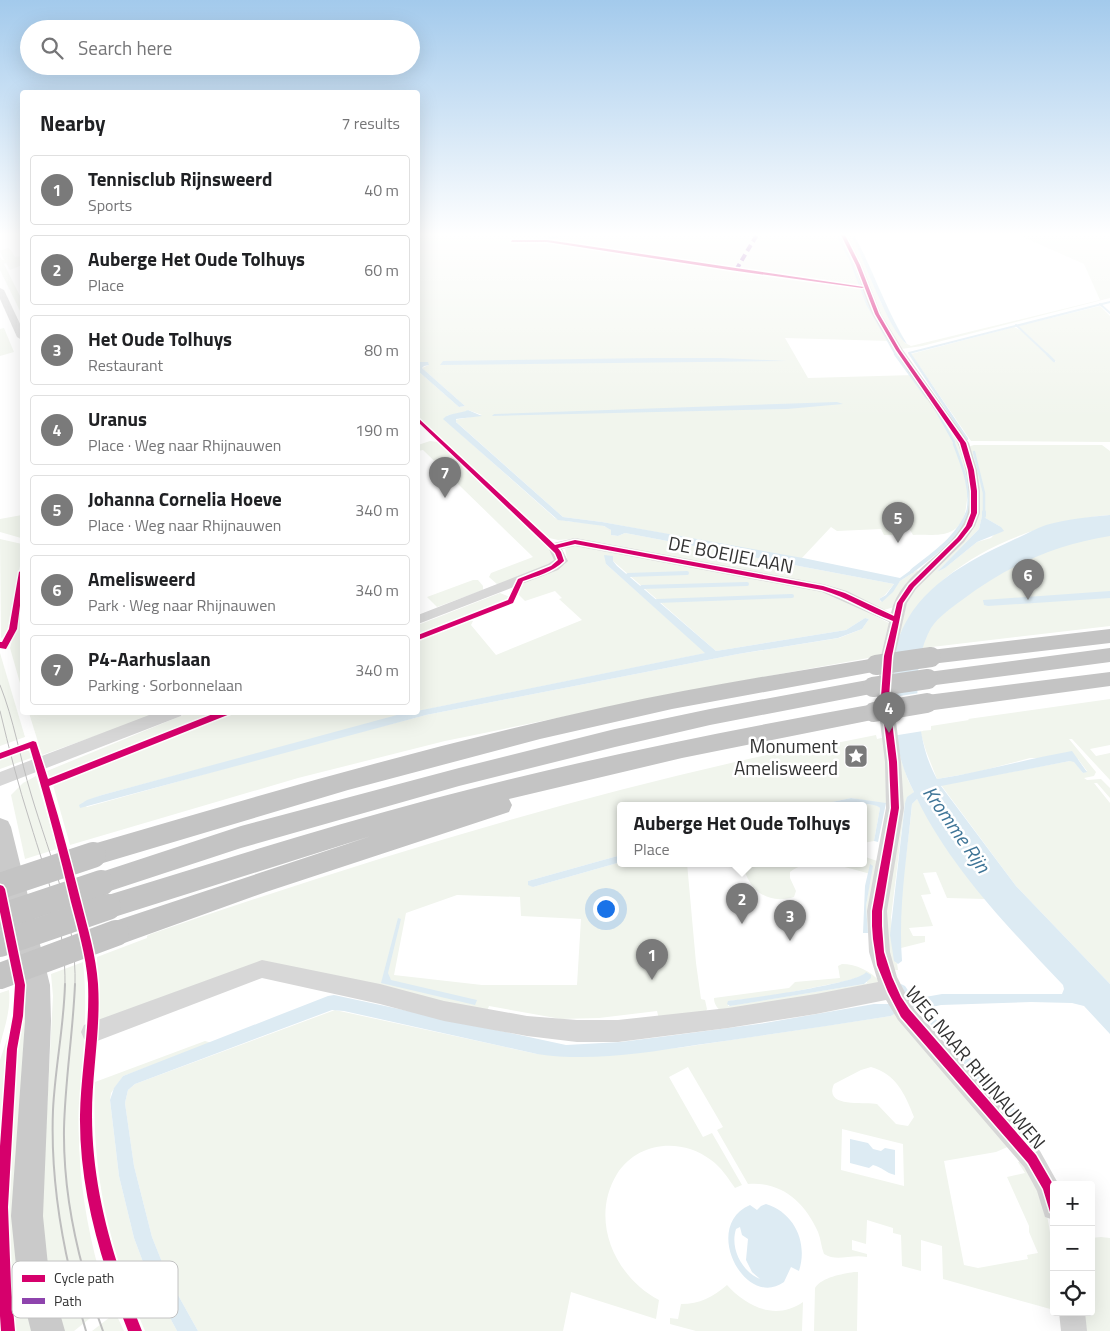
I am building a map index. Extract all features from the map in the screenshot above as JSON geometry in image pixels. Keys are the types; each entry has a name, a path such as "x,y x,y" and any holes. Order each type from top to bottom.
{"highway":[{"path":"0,976 108,908 241,837 458,777 875,676 931,657 1110,636"},
{"path":"0,886 298,794 457,750 650,706 875,676 928,679 1110,655"},
{"path":"0,917 108,908 257,884 660,754 745,736 927,703 1110,679"},
{"path":"0,944 108,908"}],"main road":[{"path":"0,827 37,985 38,1021 27,1216 32,1261"},
{"path":"45,1318 48,1331"}],"street":[{"path":"2,295 20,334"},
{"name":"WEG NAAR RHIJNAUWEN","path":"869,295 877,314 898,350 963,443 971,470 974,491 974,513 969,526 959,539 916,580 900,603 888,656 885,697 893,762 895,808 877,911 882,965 897,1000 1032,1159 1050,1194"},
{"name":"DE BOEIJELAAN","path":"420,618 552,567 560,561 558,552 554,547 575,542 834,590 874,612 897,620"},
{"path":"0,779 167,715"},
{"path":"92,1032 262,970 380,994 444,1011 527,1026 583,1032 618,1031 728,1018 816,1004 897,1000"},
{"path":"1072,1316 1074,1331"}],"shaded area":[{"path":"12,295 20,296 20,311"},
{"path":"420,295 870,295 890,341 785,338 808,378 914,375 963,449 971,490 961,522 951,532 937,535 913,535 910,530 892,531 893,535 884,535 881,529 837,531 831,527 801,559 602,522 563,517 454,420 482,415 468,410 462,414 448,415 445,420 555,518 600,525 611,530 611,535 618,536 625,533 894,584 879,599 881,602 900,581 917,570 919,572 894,607 884,610 846,593 572,539 558,540 549,538 420,419 420,373 459,407 465,406 422,368 429,365 425,362 420,362"},
{"path":"873,295 878,295 905,343 911,346 1100,300 1098,295 1110,295 1110,298 922,346 901,349 886,327"},
{"path":"1100,306 1110,316 1110,442 971,441 911,354 1014,327 1022,331 1056,362 1018,326"},
{"path":"4,328 14,352 0,356 0,329"},
{"path":"430,441 438,442 544,541 557,555 555,562 498,585 489,577 491,573 533,557 423,450 420,451 420,444"},
{"path":"974,445 1102,445 1110,451 1110,515 1048,526 987,550 959,568 934,588 914,612 898,639 909,594 971,530 967,447","holes":["982,516 1001,527 991,538 977,542 945,568 937,572 979,529"]},
{"path":"20,515 20,538 0,532 0,519"},
{"path":"1110,530 1110,626 915,649 933,612 998,563"},
{"path":"0,539 20,544 20,566 8,631 6,636 1,638"},
{"path":"574,545 823,590 889,623 885,655 708,687 445,741 298,778 70,845 53,785 228,715 402,715 102,795 82,803 87,807 291,750 426,715 738,654 839,638 862,629 869,619 865,618 846,630 716,651 613,561 606,564 706,653 420,711 420,639 468,620 473,621 471,625 496,655 582,620 559,599 562,598 555,591 525,601 517,593 523,583 565,564 567,558 565,549"},
{"path":"473,580 478,580 483,586 483,590 437,607 427,597"},
{"path":"500,593 510,597 505,602 420,635 420,624"},
{"path":"20,607 20,683 10,648"},
{"path":"0,653 25,737 0,746"},
{"path":"1110,699 1110,745 1090,749 1096,756 1110,753 1110,780 1072,739 1069,739 1096,772 1094,776 1084,778 1087,780 1101,779 1110,788 1110,798 1097,783 1094,783 1110,803 1110,984 1016,886 941,785 1070,761 1074,761 1083,773 1087,771 1078,759 1030,758 977,772 937,779 920,731 931,730 931,726 968,719"},
{"path":"30,715 154,715 42,755"},
{"path":"183,715 216,715 55,777 49,777 47,771"},
{"path":"892,733 914,792 905,803 891,917 895,962 897,963 898,970 894,970 885,944"},
{"path":"876,735 877,739 886,737 891,805 851,798 832,802 617,802 617,856 528,881 533,887 617,863 617,867 687,867 696,963 701,999 705,1000 707,1009 704,1016 660,1023 657,1011 599,1018 561,1019 489,1006 486,1014 262,963 99,1021 97,957 147,938 151,934 319,878 489,826 660,780 834,741 836,743","holes":["457,895 520,897 521,916 581,919 577,985 482,985 394,975 406,913"]},
{"path":"29,750 31,758 0,769 0,759"},
{"path":"36,776 57,849 25,859 11,795 23,783"},
{"path":"917,799 939,837 985,899 947,898 936,872 923,873 931,894 921,895 933,926 909,928 913,936 925,936 925,942 901,948 900,912 912,804"},
{"path":"867,804 876,805 880,808 874,841 867,842"},
{"path":"867,857 877,861 871,931 868,933 866,906 871,874 845,867 867,867"},
{"path":"744,867 799,867 790,872 790,878 796,891 794,897 775,899 767,897 754,888"},
{"path":"83,962 85,1003 79,1147 86,1215 96,1261 44,1261 40,1242 53,996 51,974"},
{"path":"847,964 858,967 868,971 880,982 724,1014 715,1003 714,998 789,988 795,982 840,978 838,966","holes":["865,975 867,983 864,984 728,1006 728,1001 767,997 846,981"]},
{"path":"9,990 6,1024 0,1045 0,993"},
{"path":"25,1003 31,1261 12,1261 12,1278 9,1260 7,1211 14,1078 18,1039"},
{"path":"335,1010 537,1054 678,1048 891,1016 897,1012 1012,1145 996,1152 944,1161 964,1265 978,1268 1028,1259 1027,1255 1038,1253 1029,1232 1029,1226 1007,1177 1025,1173 1018,1162 1021,1161 1045,1203 1050,1232 1050,1309 943,1279 942,1246 921,1240 921,1271 902,1266 901,1235 893,1233 893,1228 867,1220 866,1244 852,1240 852,1250 867,1254 867,1257 839,1258 824,1254 813,1221 799,1203 781,1190 771,1186 748,1184 717,1130 723,1127 688,1067 669,1077 703,1137 712,1133 742,1185 735,1188 718,1166 699,1153 673,1146 660,1146 636,1155 617,1174 609,1192 606,1228 611,1246 619,1262 630,1277 643,1290 659,1300 656,1319 571,1292 563,1331 198,1331 178,1295 178,1261 162,1261 152,1237 134,1166 125,1103 128,1090 135,1084","holes":["871,1067 887,1075 898,1086 907,1100 914,1117 908,1126 896,1124 877,1104 840,1101 832,1092 834,1084 861,1070","842,1129 903,1144 904,1186 841,1170"]},
{"path":"12,1024 5,1061 0,1135 0,1060"},
{"path":"205,1041 212,1043 123,1076 111,1093 110,1100 119,1176 134,1238 143,1261 118,1261 112,1240 105,1210 96,1148 95,1082"},
{"path":"1095,1238 1110,1238 1110,1331 1082,1331 1080,1316 1095,1316"},
{"path":"858,1272 857,1331 814,1331 815,1288 822,1281"},
{"path":"727,1285 744,1300 762,1309 772,1311 783,1310 793,1308 803,1302 802,1331 696,1331 670,1324 670,1318 678,1319 681,1304 694,1303 706,1299"},
{"path":"12,1318 32,1318 32,1331 14,1331"},
{"path":"58,1318 90,1318 74,1331 61,1331"},
{"path":"109,1318 118,1318 124,1331 92,1331"},
{"path":"140,1318 170,1318 177,1331 145,1331"}],"water":[{"path":"878,295 882,295 907,344 892,325"},
{"path":"721,358 787,361 440,365 443,361"},
{"path":"420,362 428,362 429,365 422,368 465,406 459,407 420,373"},
{"path":"837,402 843,404 787,409 492,416 494,414"},
{"path":"468,410 482,416 456,419 456,422 563,517 602,522 803,558 900,578 911,570 914,572 900,581 893,592 882,602 879,599 886,595 894,584 625,533 618,536 611,535 611,530 604,526 558,520 443,419 448,415"},
{"name":"Kromme Rijn","path":"1110,515 1110,536 1050,551 1014,567 979,588 941,616 931,628 923,646 919,666 917,696 923,743 937,779 1072,751 1087,772 1083,773 1074,762 1070,761 941,786 1016,886 1110,984 1110,1034 1084,1006 1072,1003 1031,1002 941,1005 927,1008 951,1038 985,1073 988,1078 987,1086 980,1082 920,1012 913,1010 901,1011 891,1016 656,1051 616,1056 577,1057 537,1054 344,1011 332,1010 135,1084 128,1090 125,1103 134,1166 152,1237 162,1261 143,1261 134,1238 119,1176 110,1100 114,1088 123,1076 328,996 334,995 566,1045 621,1042 765,1023 874,1004 893,1004 901,984 905,986 914,999 942,994 1062,994 1063,985 1002,920 964,874 931,825 917,799 912,804 904,882 901,922 902,961 898,964 894,961 890,935 905,803 907,797 914,792 905,773 898,746 892,696 892,666 899,637 907,619 918,604 945,578 994,549 1042,527 1070,520"},
{"path":"982,516 1001,527 1004,531 977,542 945,568 937,572 979,529"},
{"path":"604,555 613,556 613,561 617,566 716,651 846,630 865,618 869,619 862,629 838,638 738,654 426,715 80,808 79,805 87,800 102,795 397,715 420,715 420,710 705,653 606,564"},
{"path":"1110,591 1110,598 988,606 984,605 983,600"},
{"path":"851,798 886,803 878,842 874,841 880,808 867,804 867,802 832,802"},
{"path":"617,856 617,863 533,887 528,885 528,881"},
{"path":"870,864 873,866 866,906 868,933 863,933 865,886"},
{"path":"398,918 401,919 388,973 391,980 477,1000 475,1005 381,983"},
{"path":"866,972 871,975 871,978 864,984 730,1006 727,1004 728,1001 779,994 845,981"},
{"path":"1006,1100 1041,1140 1034,1143 1001,1104"},
{"path":"850,1139 868,1143 873,1149 881,1151 885,1148 895,1150 895,1175 873,1165 869,1168 850,1163"},
{"path":"766,1204 785,1214 797,1230 802,1250 799,1271 791,1267 784,1282 769,1288 755,1285 743,1275 734,1262 729,1246 729,1230 736,1215 750,1205 757,1210","holes":["740,1227 742,1235 748,1239 746,1260 752,1272 760,1279 742,1265 736,1251 736,1229"]},
{"path":"178,1295 198,1331 177,1331 170,1318 178,1318"}],"pier":[{"path":"919,693 923,731 892,736 887,698"}],"waterway":[{"path":"864,295 896,355"},
{"path":"1100,304 1110,302"},
{"path":"1017,326 1100,304"},
{"path":"1100,304 1110,313"},
{"path":"910,354 1017,326"},
{"path":"1017,326 1048,355"},
{"path":"895,354 927,398"},
{"path":"910,354 967,439"},
{"path":"1048,355 1054,361"},
{"path":"936,410 954,442"},
{"path":"954,444 968,487 967,514"},
{"path":"974,452 984,493 984,516"},
{"path":"912,571 951,538 964,521 968,512"},
{"path":"628,575 687,573"},
{"path":"642,587 747,584"},
{"path":"657,601 792,596"}],"tram line":[{"path":"0,685 67,912 72,936 75,985"},
{"path":"0,711 10,753 59,923 65,985"},
{"path":"65,985 53,1110 53,1138 56,1194 68,1261"},
{"path":"75,985 67,1075 64,1155 74,1232 81,1261"},
{"path":"82,1318 86,1331"},
{"path":"98,1318 103,1331"}],"cycle path":[{"path":"870,295 877,314 898,350 963,443 971,470 974,491 974,513 969,526 959,539 911,586 900,603 888,656 885,697 893,762 895,808 877,911 879,952 886,977 905,1013 1032,1159 1050,1194"},
{"path":"420,422 544,538 558,552 561,561 553,567 520,580 511,601 420,637"},
{"path":"554,547 575,542 823,588 842,594 887,617 897,620"},
{"path":"0,644 3,647 13,629 20,585"},
{"path":"45,784 219,715"},
{"path":"0,756 33,744 87,942 93,983 93,1021 86,1115 87,1143 93,1198 109,1261"},
{"path":"0,889 20,985 18,1016 12,1049 2,1207 4,1286 8,1331"},
{"path":"130,1318 135,1331"}],"place":[{"name":"P4-Aarhuslaan","path":"445,498"},
{"name":"Johanna Cornelia Hoeve","path":"898,543"},
{"name":"Amelisweerd","path":"1028,600"},
{"name":"Uranus","path":"889,733"},
{"name":"Monument Amelisweerd","path":"856,756"},
{"name":"Auberge Het Oude Tolhuys","path":"742,924"},
{"name":"Het Oude Tolhuys","path":"790,941"},
{"name":"Tennisclub Rijnsweerd","path":"652,980"}]}
